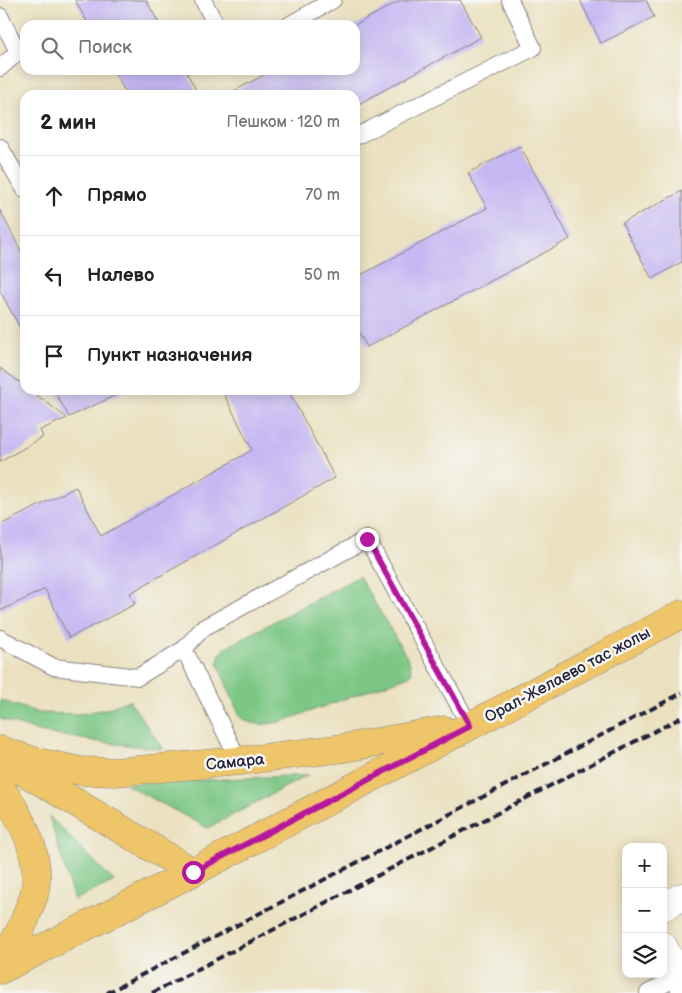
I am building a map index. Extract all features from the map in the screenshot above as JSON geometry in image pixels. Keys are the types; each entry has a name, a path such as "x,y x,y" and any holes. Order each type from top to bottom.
{"main road":[{"name":"Орал-Желаево тас жолы","path":"0,970 193,872 682,614"},
{"name":"Самара","path":"0,750 37,762 81,771 115,772 239,761 344,748 470,726"},
{"path":"0,758 193,872"},
{"path":"0,785 24,825 32,846 35,871 34,894 22,927 10,949 0,958"}],"street":[{"path":"667,904 682,897"},
{"path":"667,953 681,979"}],"lane":[{"path":"203,0 213,20"},
{"path":"298,20 333,0"},
{"path":"360,134 533,48 510,0"},
{"path":"0,16 18,52 0,68"},
{"path":"0,147 20,181"},
{"path":"0,638 54,667 138,677 184,649 203,628 367,539 470,726"},
{"path":"184,649 239,761"},
{"path":"648,993 681,979"}],"green space":[{"path":"359,576 409,661 412,672 409,676 280,722 259,724 249,722 240,717 218,664 219,656 225,648"},
{"path":"0,700 39,713 79,714 106,709 129,700 163,749 107,743 44,733 0,719"},
{"path":"308,775 208,828 125,784"},
{"path":"49,816 114,881 74,900"}],"building":[{"path":"75,0 146,0 157,20 86,20"},
{"path":"401,0 460,0 481,37 360,103 360,90 236,90 264,75 360,75 360,22"},
{"path":"580,0 646,0 654,17 601,43"},
{"path":"116,75 188,75 196,90 124,90"},
{"path":"520,146 570,239 367,347 360,334 360,275 487,208 468,173"},
{"path":"682,191 682,262 652,279 622,223"},
{"path":"0,210 20,249 20,328 0,291"},
{"path":"0,368 20,382 20,395 37,395 67,418 40,430 43,437 0,462"},
{"path":"57,395 116,395 69,417"},
{"path":"224,395 291,395 335,478 130,593 135,604 69,638 45,589 0,611 0,525 76,487 101,536 252,450"}],"railway":[{"path":"107,993 682,693"},
{"path":"152,993 682,717"}],"route":[{"path":"193,872 470,726 367,539"}]}
